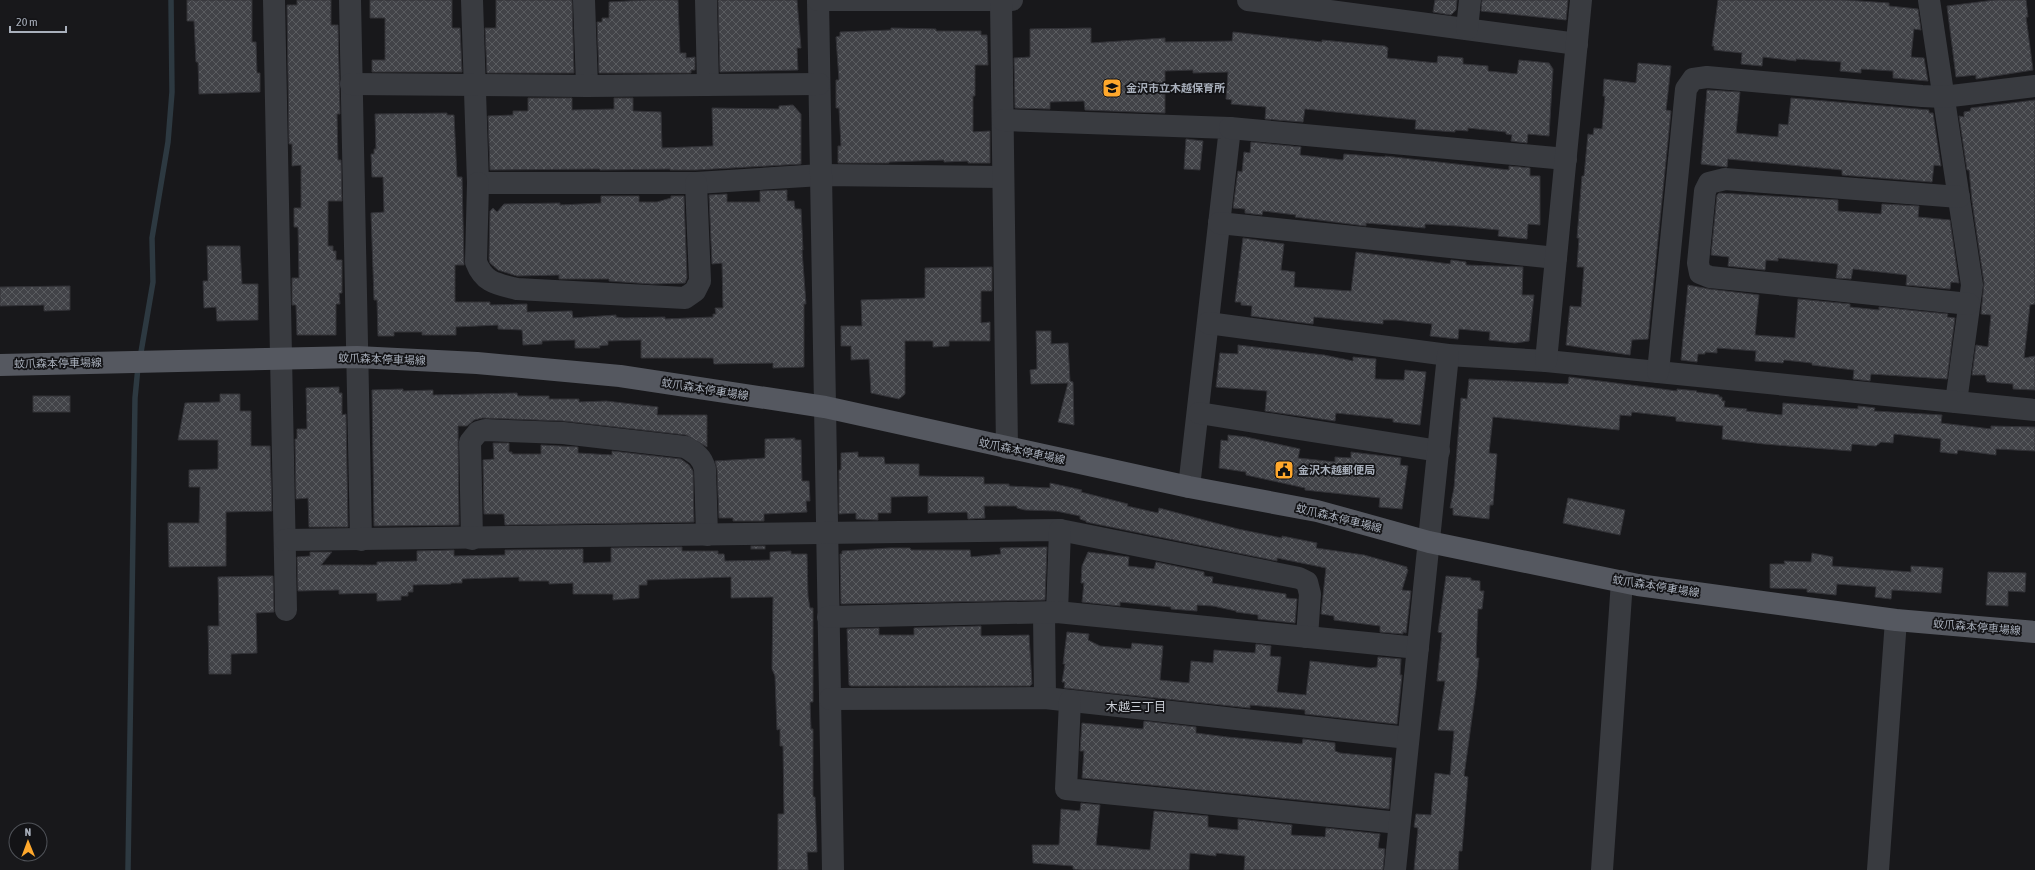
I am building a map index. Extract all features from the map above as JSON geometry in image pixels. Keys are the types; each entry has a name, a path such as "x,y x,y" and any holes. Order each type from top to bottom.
{"main road":[{"name":"蚊爪森本停車場線","path":"0,365 357,357 477,364 620,376 825,407 1189,487 1317,511 1429,542 1622,581 1896,620 2035,632"}],"street":[{"path":"274,0 286,610"},
{"path":"350,0 361,540"},
{"path":"472,0 478,183 476,262 480,271 492,282 517,289 685,298 695,291 700,281 696,182"},
{"path":"584,0 587,86"},
{"path":"706,0 708,85"},
{"path":"832,870 818,0 1006,1 1003,176 1007,448"},
{"path":"1248,0 1356,7 1466,29 1577,44"},
{"path":"1466,29 1470,0"},
{"path":"1546,361 1581,0"},
{"path":"1929,0 1972,285 1956,402"},
{"path":"1658,372 1686,89 1693,80 1707,77 1944,97 2035,86"},
{"path":"351,84 475,86 819,84"},
{"path":"1003,120 1230,128 1566,159"},
{"path":"1189,487 1230,128"},
{"path":"478,183 696,182 821,175 1003,176"},
{"path":"1700,273 1698,263 1706,191 1709,183 1725,179 1959,198"},
{"path":"1219,223 1556,258"},
{"path":"1668,272 1700,273 1710,277 1969,304"},
{"path":"1208,323 1448,355 1546,361 2035,410"},
{"path":"1395,870 1448,355"},
{"path":"1198,413 1439,451"},
{"path":"472,539 470,442 478,432 485,430 563,434 685,447 699,455 705,469 707,535"},
{"path":"285,540 472,539 1060,530 1299,578 1307,582 1310,594 1307,637"},
{"path":"1045,698 1050,613 1060,530"},
{"path":"1602,870 1622,581"},
{"path":"828,617 1050,613 1418,648"},
{"path":"1878,870 1896,620"},
{"path":"830,699 1045,698 1408,738"},
{"path":"1070,701 1066,789 1399,823"}],"building":[{"path":"187,0 252,0 252,42 256,42 257,73 260,73 260,92 199,94 194,21 187,21"},
{"path":"297,0 331,0 331,25 338,25 340,114 337,114 338,160 341,160 342,201 328,201 328,246 333,246 333,251 336,251 336,260 342,260 342,293 339,293 340,304 336,304 336,335 297,335 296,305 292,305 292,278 299,278 298,227 294,227 294,208 301,208 301,165 292,166 292,144 289,144 287,5 297,5"},
{"path":"370,0 452,0 452,28 460,28 462,72 372,72 372,60 385,60 385,18 370,18"},
{"path":"496,0 572,0 574,73 487,73 485,28 496,28"},
{"path":"678,0 680,53 686,53 686,58 695,57 695,70 691,70 691,73 599,73 597,22 602,22 602,18 609,18 609,2"},
{"path":"718,0 797,0 801,48 797,48 798,70 720,72"},
{"path":"1435,0 1457,0 1456,10 1451,15 1433,12"},
{"path":"1482,0 1568,0 1566,20 1481,11"},
{"path":"1718,0 1845,0 1889,3 1889,6 1918,9 1921,30 1914,29 1911,57 1924,58 1928,81 1893,78 1893,71 1861,69 1861,73 1840,71 1841,62 1796,59 1796,61 1763,57 1762,66 1741,64 1742,53 1714,50 1714,46 1712,46"},
{"path":"1995,0 2026,0 2028,17 2026,17 2033,70 1976,79 1976,75 1956,77 1947,6"},
{"path":"891,28 936,29 936,31 981,31 981,35 987,35 988,65 975,65 973,132 990,131 990,163 968,163 968,161 944,162 944,160 889,163 838,163 838,146 841,146 839,108 836,108 836,80 839,80 836,37 840,36 840,32 891,30"},
{"path":"1091,28 1091,43 1165,38 1165,42 1232,41 1233,32 1322,42 1322,40 1385,46 1388,48 1387,58 1437,63 1438,56 1463,58 1463,64 1488,66 1488,71 1517,74 1519,60 1549,63 1553,69 1549,136 1528,134 1527,143 1511,141 1512,135 1506,134 1506,132 1468,128 1468,131 1455,130 1455,132 1415,129 1416,120 1305,109 1303,122 1265,119 1266,107 1231,104 1232,100 1226,99 1228,72 1193,73 1193,70 1165,71 1165,113 1085,110 1084,101 1050,102 1050,109 1015,108 1014,58 1030,57 1030,29"},
{"path":"1638,63 1671,66 1666,110 1671,111 1648,339 1632,340 1630,355 1566,345 1570,306 1581,307 1584,267 1577,267 1579,238 1577,238 1582,176 1584,176 1588,134 1593,135 1594,128 1602,129 1605,96 1603,96 1604,79 1636,83"},
{"path":"1707,90 1740,92 1736,133 1778,137 1779,124 1788,125 1791,98 1929,110 1929,113 1933,113 1941,166 1934,165 1932,182 1842,175 1842,170 1728,159 1727,167 1701,164"},
{"path":"528,98 572,98 572,110 614,109 614,98 633,98 633,111 661,112 662,148 713,146 712,108 779,109 779,106 793,105 801,114 801,164 696,170 490,170 488,116 513,115 513,111 528,111"},
{"path":"2035,100 2035,304 2030,305 2024,358 2035,356 2035,390 2013,389 2013,384 1987,382 1985,375 1972,375 1976,345 1988,347 1991,315 1981,314 1984,283 1969,170 1967,170 1959,116 1964,117 1964,112 1970,111 1971,108"},
{"path":"447,113 447,115 454,115 457,177 462,177 464,265 455,265 455,302 490,302 490,305 527,304 527,312 572,311 573,318 616,315 616,317 624,318 665,317 665,319 713,317 713,314 716,314 715,308 723,308 722,263 712,264 709,195 727,194 727,202 760,202 760,191 787,190 787,201 794,201 795,209 801,209 806,304 804,304 804,367 773,368 773,363 714,364 713,358 641,358 641,340 608,341 608,345 599,346 600,348 575,348 575,340 542,341 542,344 523,345 522,330 498,329 498,325 456,327 456,335 422,335 422,332 394,332 394,336 378,336 377,300 374,300 371,213 384,212 383,177 372,177 371,154 374,154 374,149 376,149 375,114"},
{"path":"1186,139 1203,141 1200,170 1184,169"},
{"path":"1251,142 1301,147 1300,155 1343,160 1344,154 1385,156 1509,170 1509,166 1530,168 1530,176 1540,176 1540,225 1528,224 1527,239 1498,236 1499,230 1457,226 1425,224 1425,228 1366,223 1366,226 1295,217 1296,215 1263,211 1262,215 1245,213 1245,209 1233,208 1238,171 1242,172 1244,152 1250,153"},
{"path":"1719,193 1838,200 1838,211 1881,214 1882,204 1919,206 1918,217 1950,220 1959,283 1951,282 1950,289 1906,285 1907,275 1853,269 1851,279 1836,278 1838,264 1778,258 1778,261 1766,260 1765,270 1728,266 1729,257 1711,255 1717,195"},
{"path":"601,196 639,196 639,202 657,202 671,198 671,196 684,196 687,278 685,283 652,284 609,281 609,279 559,279 559,275 517,276 498,270 490,263 490,211 493,208 497,212 504,204 560,203 560,205 601,203"},
{"path":"1243,238 1284,244 1281,270 1295,272 1294,287 1351,291 1356,252 1450,264 1451,260 1466,262 1466,265 1523,267 1522,295 1534,295 1529,341 1515,343 1489,340 1490,332 1459,329 1458,339 1430,336 1432,324 1396,320 1383,320 1383,324 1314,317 1313,324 1251,316 1252,306 1241,305 1241,302 1235,302"},
{"path":"207,246 240,246 242,284 258,284 258,320 217,321 216,307 204,308 203,281 208,281"},
{"path":"992,267 992,291 981,291 981,323 990,322 990,341 949,341 949,346 933,347 933,341 905,341 905,394 899,399 871,393 869,359 851,360 851,346 841,346 841,326 862,326 861,300 925,298 925,268"},
{"path":"1688,285 1759,295 1755,335 1795,338 1798,299 1850,304 1850,307 1879,310 1879,307 1948,314 1947,317 1955,318 1947,379 1871,374 1870,381 1853,379 1854,370 1784,360 1783,363 1755,361 1756,351 1717,348 1717,353 1705,352 1705,354 1698,354 1697,362 1681,360"},
{"path":"70,286 70,310 44,311 44,305 0,306 0,287"},
{"path":"1036,331 1051,331 1051,344 1068,343 1070,381 1073,382 1074,425 1058,422 1068,383 1031,384 1030,370 1037,369"},
{"path":"1238,345 1324,355 1353,361 1353,357 1376,359 1375,379 1404,380 1405,370 1426,372 1420,425 1393,422 1393,419 1336,413 1335,421 1265,411 1267,391 1216,387 1220,353 1238,354"},
{"path":"1569,377 1677,391 1677,389 1697,391 1696,392 1719,395 1719,397 1722,397 1722,401 1725,401 1724,407 1782,415 1783,403 1858,409 1858,406 1875,408 1874,411 1942,415 1941,423 1991,429 1991,426 2035,427 2035,451 1996,449 1996,455 1958,450 1957,454 1940,452 1941,439 1894,434 1893,443 1881,442 1876,446 1852,444 1851,451 1764,444 1722,439 1723,426 1676,421 1676,417 1632,412 1631,416 1620,415 1619,430 1493,417 1489,453 1497,454 1493,505 1490,505 1489,519 1453,515 1453,508 1450,508 1454,488 1461,398 1467,399 1469,379 1568,384"},
{"path":"339,387 339,393 342,393 342,415 346,414 348,527 309,527 308,498 296,499 295,439 297,439 297,429 307,429 306,388"},
{"path":"403,389 403,391 433,390 433,395 517,393 518,396 549,396 549,399 579,399 579,402 606,401 658,407 657,415 707,415 707,447 686,435 564,421 482,418 474,420 467,426 458,426 459,525 374,526 372,390"},
{"path":"220,394 240,394 240,411 251,411 251,446 270,446 272,511 226,512 226,566 169,567 168,523 199,523 200,487 189,487 189,470 218,469 218,440 178,440 185,403 220,402"},
{"path":"33,396 70,396 70,412 33,412"},
{"path":"1228,435 1246,437 1300,449 1298,458 1335,462 1335,457 1351,458 1351,452 1401,458 1400,465 1408,466 1402,509 1379,507 1380,498 1305,490 1305,488 1246,475 1246,472 1219,468 1221,440 1228,441"},
{"path":"795,438 795,440 801,440 802,481 809,481 810,501 806,501 807,512 764,514 764,521 733,521 733,518 719,518 717,469 715,461 765,458 765,439"},
{"path":"493,443 509,443 509,452 512,452 512,454 541,454 541,445 578,447 578,453 612,455 612,451 681,459 689,465 693,471 694,522 505,525 504,514 484,514 483,460 494,459"},
{"path":"858,452 858,457 884,457 885,464 919,464 919,476 984,477 984,484 1009,484 1009,486 1050,488 1050,483 1082,490 1081,492 1128,504 1127,506 1158,513 1159,508 1238,529 1317,543 1316,548 1364,555 1407,567 1408,570 1402,590 1411,591 1406,633 1380,632 1380,626 1334,620 1334,616 1321,614 1326,568 1277,558 1277,561 1086,522 1080,519 1080,516 1056,511 1025,510 1017,508 1017,506 984,506 985,518 968,519 967,512 928,513 928,496 891,497 891,513 878,513 878,520 856,519 856,513 839,514 839,470 841,470 841,453"},
{"path":"1568,498 1625,510 1620,535 1563,523"},
{"path":"751,546 765,546 765,549 751,549"},
{"path":"682,547 682,551 718,551 718,554 724,554 725,561 770,560 770,552 791,551 791,554 807,554 808,596 810,608 813,608 813,702 810,702 811,729 813,729 813,797 815,797 817,852 807,852 808,870 778,870 778,814 784,814 783,746 780,746 780,729 777,730 775,676 772,669 773,597 731,598 731,577 647,580 647,585 639,585 639,598 613,600 613,594 573,594 573,583 549,584 549,581 519,581 519,577 462,579 462,583 413,585 413,592 408,592 408,596 401,596 401,600 377,601 377,593 339,594 339,590 298,591 297,557 310,556 310,552 332,552 321,565 377,565 377,562 417,561 417,551 454,550 454,556 505,555 505,550 583,549 583,563 611,562 611,548"},
{"path":"1047,547 1045,600 841,604 840,554 842,554 842,551 889,548 910,548 911,550 970,550 971,557 1001,554 1000,548"},
{"path":"1088,552 1129,557 1128,566 1154,569 1156,562 1204,572 1204,576 1213,577 1212,583 1286,594 1286,598 1297,599 1295,623 1258,619 1258,615 1236,612 1213,606 1197,605 1197,611 1120,602 1120,606 1082,602 1084,583 1081,583 1082,566"},
{"path":"1812,553 1833,557 1832,566 1911,572 1911,566 1943,568 1941,593 1892,590 1891,599 1875,597 1876,587 1837,584 1836,595 1807,592 1807,589 1770,588 1770,564 1785,564 1784,561 1811,562"},
{"path":"1988,572 2026,573 2025,592 2008,591 2008,606 1986,605"},
{"path":"273,576 274,612 256,613 257,653 231,654 231,674 209,674 208,626 219,626 218,577"},
{"path":"1446,576 1471,578 1471,580 1480,581 1480,591 1484,591 1482,609 1478,609 1476,658 1479,658 1464,776 1468,777 1462,851 1459,851 1458,870 1414,870 1418,828 1414,827 1416,814 1431,815 1435,773 1450,775 1454,731 1438,730 1445,681 1437,681 1442,633 1438,632"},
{"path":"981,626 981,636 1029,635 1032,684 1030,686 849,685 847,629 879,628 879,635 914,635 914,628"},
{"path":"1067,632 1089,634 1088,640 1100,646 1131,649 1132,643 1163,646 1160,680 1189,683 1191,661 1213,663 1214,650 1255,653 1256,644 1271,646 1270,656 1281,657 1277,692 1306,695 1310,661 1371,668 1377,667 1378,657 1401,659 1400,675 1402,675 1397,724 1305,714 1305,710 1250,705 1250,708 1064,688 1065,682 1062,682"},
{"path":"1144,721 1196,727 1196,733 1227,737 1302,744 1303,739 1335,743 1335,751 1340,753 1392,758 1389,809 1082,778 1084,751 1080,751 1082,723 1143,729"},
{"path":"1081,803 1100,805 1096,845 1150,850 1154,811 1208,816 1208,827 1238,830 1238,819 1292,825 1291,835 1325,837 1326,828 1380,834 1378,848 1385,849 1383,870 1244,870 1245,856 1216,853 1216,856 1190,853 1189,870 1081,870 1073,869 1073,866 1033,863 1032,845 1059,845 1061,809 1080,811"}],"waterway":[{"path":"140,358 153,282 152,238 168,142 172,92 171,0"},
{"path":"128,870 135,398 138,367"}],"place":[{"name":"金沢市立木越保育所","path":"1112,88"},
{"name":"金沢木越郵便局","path":"1284,470"}],"district":[{"name":"木越三丁目","path":"1136,707"}]}
